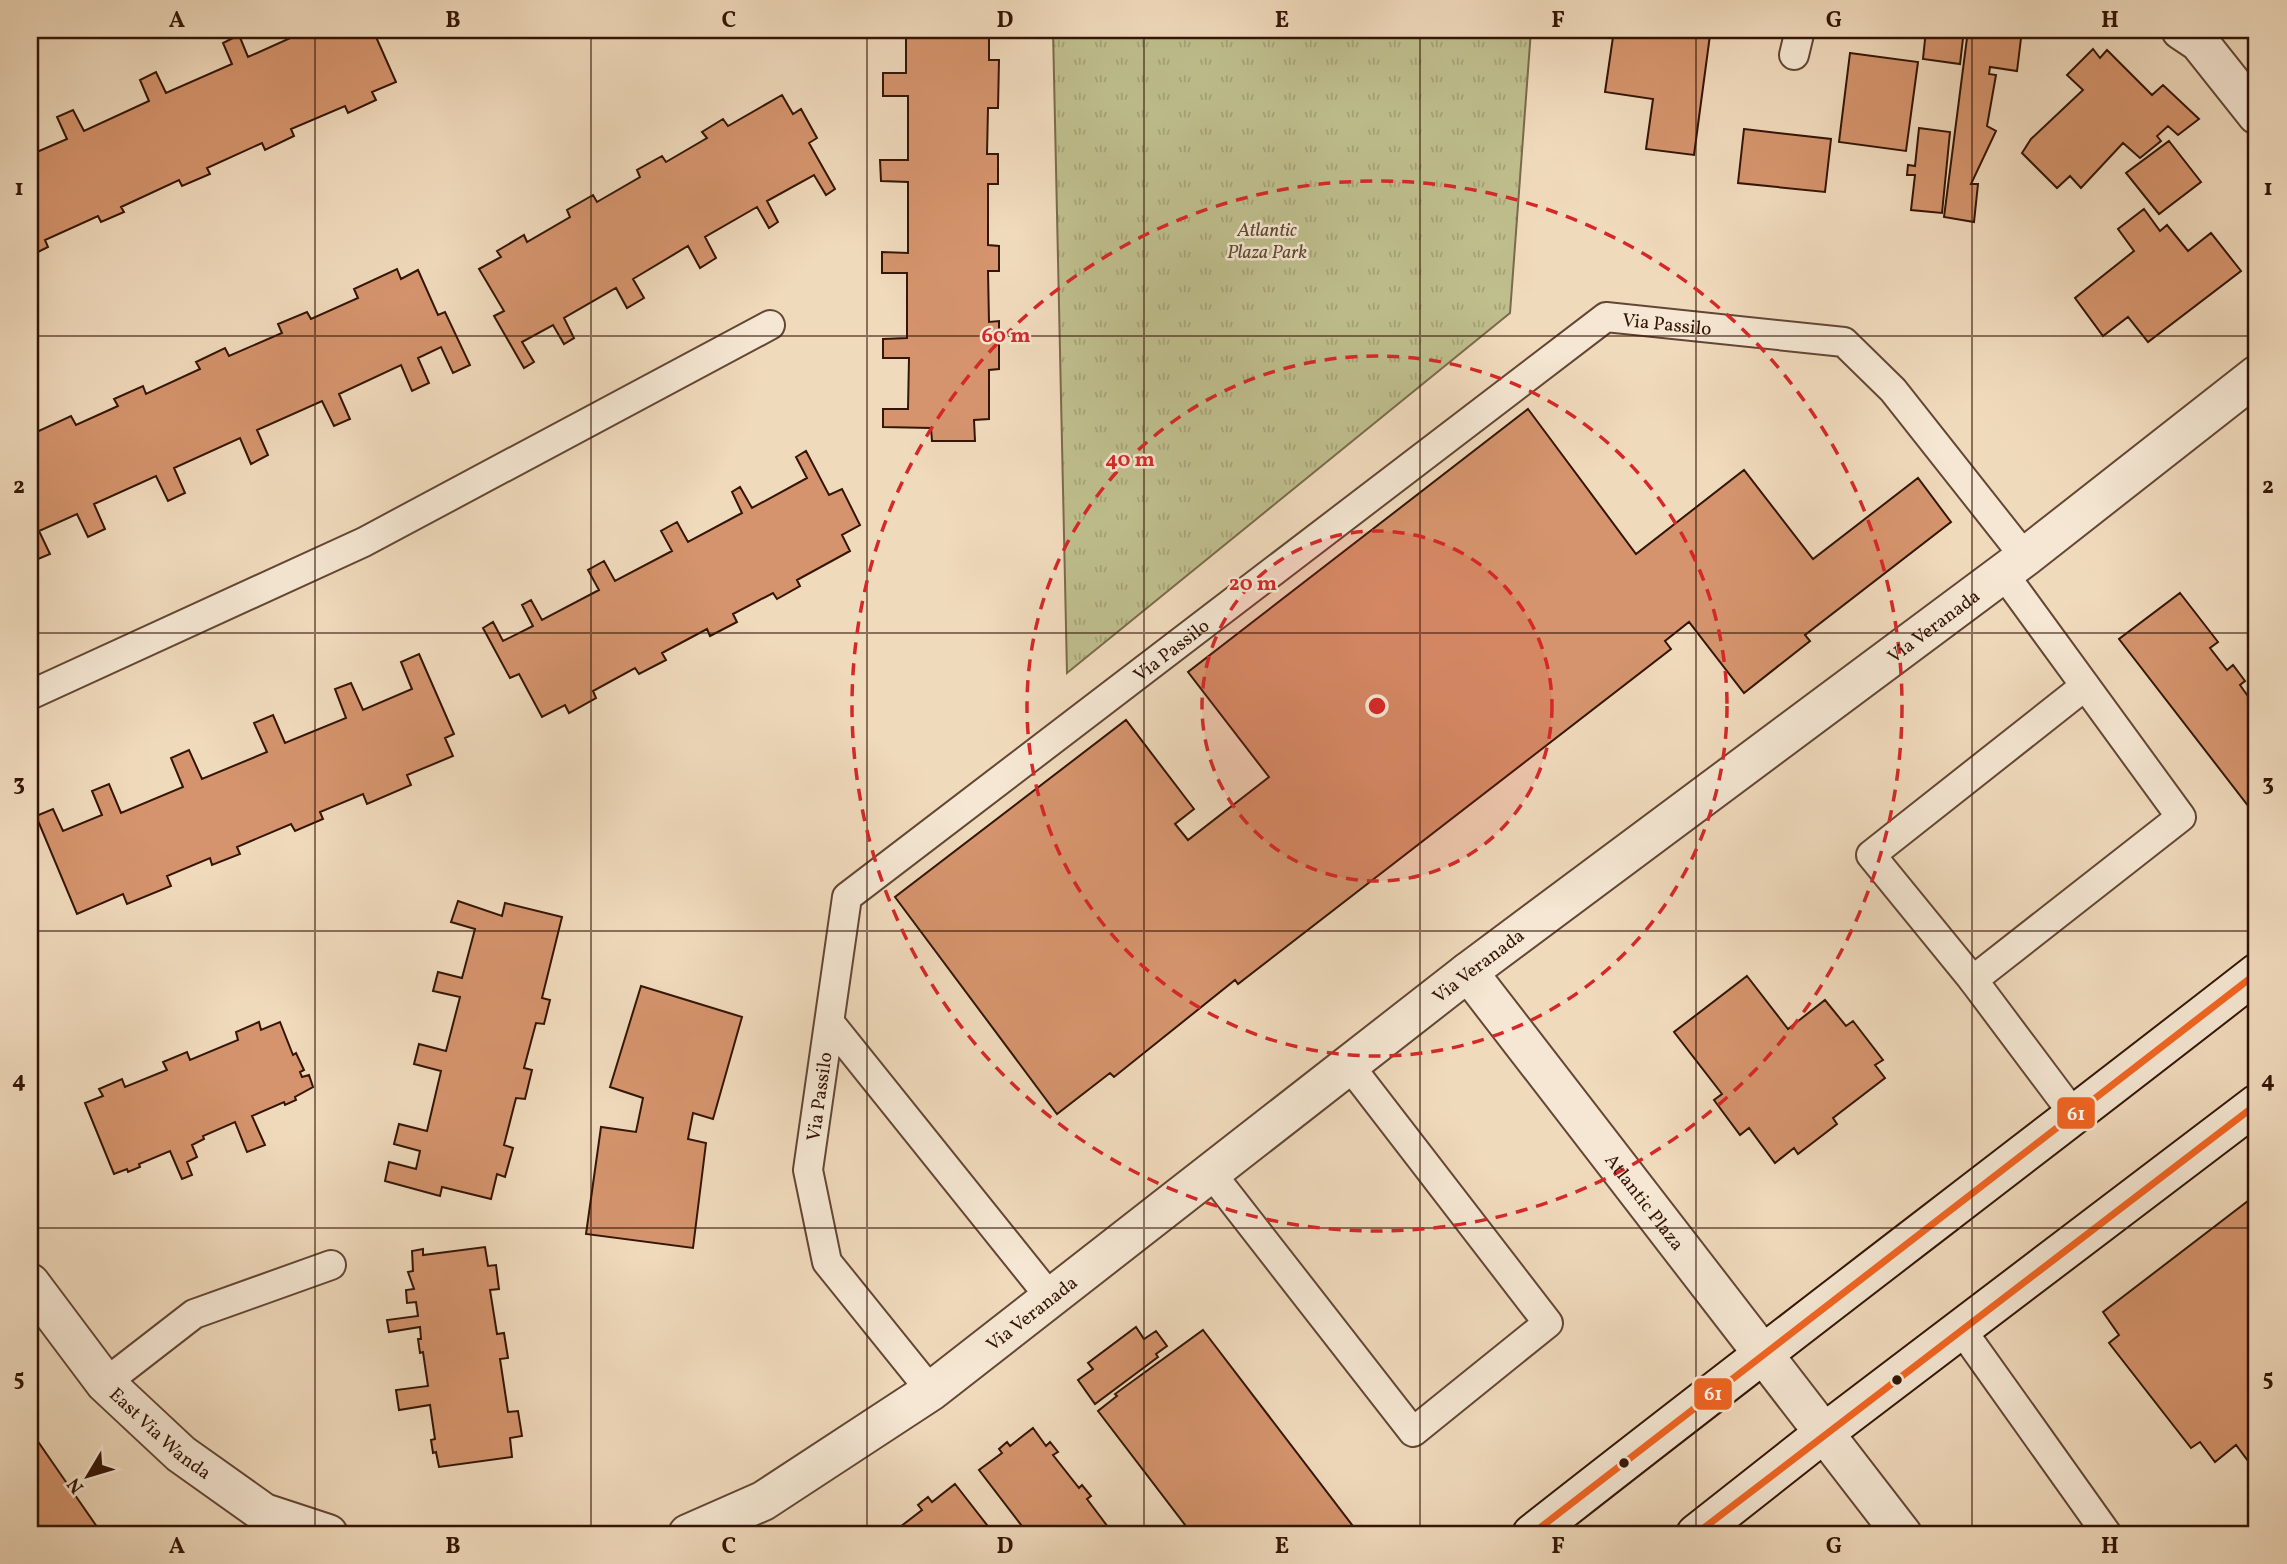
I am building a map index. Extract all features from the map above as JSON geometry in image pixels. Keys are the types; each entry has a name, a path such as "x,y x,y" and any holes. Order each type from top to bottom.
{"street":[{"path":"2181,30 2199,42 2257,115"},
{"name":"Via Veranada","path":"688,1534 764,1501 931,1391 1468,972 2014,565 2257,375"},
{"name":"Atlantic Plaza","path":"1468,972 1902,1534"},
{"path":"1532,1534 1761,1354 2075,1116 2257,973"},
{"path":"1696,1534 1824,1433 2257,1104"},
{"name":"East Via Wanda","path":"33,1293 105,1383 181,1454 264,1513 328,1534"}],"lane":[{"name":"Via Passilo","path":"931,1391 827,1262 808,1170 847,897 1606,317 1844,342 1893,390 2014,565 2085,686 2181,817 1973,981"},
{"path":"30,695 365,542 769,325"},
{"path":"2075,1116 1973,981 1871,855 2085,686"},
{"path":"830,1023 1050,1297"},
{"path":"1211,1173 1413,1432 1548,1323 1349,1065"},
{"path":"105,1383 194,1314 331,1265"},
{"path":"1961,1329 2107,1534"}],"green space":[{"name":"Atlantic Plaza Park","path":"1053,30 1531,30 1510,313 1067,673"}],"building":[{"path":"308,30 383,30 384,33 376,37 396,82 372,92 376,100 348,113 345,106 291,129 294,136 265,150 262,143 207,168 210,174 182,186 179,180 121,207 124,212 101,222 98,216 45,240 48,247 30,256 30,155 67,139 57,117 73,110 84,131 149,101 140,80 156,72 166,93 232,64 223,43 239,35 248,57"},
{"path":"906,30 989,30 989,60 999,60 998,108 988,108 987,154 998,154 998,184 988,184 988,245 999,246 999,271 988,271 989,322 999,321 999,369 989,370 989,419 974,420 975,441 932,441 931,428 883,427 883,409 908,409 909,358 883,358 883,339 907,338 907,273 882,273 882,252 908,253 908,182 881,181 880,160 908,160 908,96 883,96 883,73 906,73"},
{"path":"1614,30 1669,30 1710,35 1694,155 1646,149 1653,99 1605,92"},
{"path":"1926,30 1964,30 1960,64 1923,59"},
{"path":"1968,30 2022,30 2017,71 1990,67 1989,74 1996,75 1987,126 1996,131 1971,184 1978,184 1974,222 1944,217"},
{"path":"2093,49 2100,58 2107,50 2152,95 2163,85 2199,119 2178,135 2168,126 2157,136 2161,141 2140,158 2123,143 2081,188 2070,176 2057,188 2022,153 2031,139 2083,90 2067,75"},
{"path":"1850,53 1918,62 1906,151 1839,142"},
{"path":"782,95 793,114 801,109 817,138 809,143 835,189 826,195 814,175 767,201 778,222 769,228 757,207 705,237 716,258 700,268 688,246 633,279 644,298 627,308 616,288 564,318 574,338 564,344 553,325 522,342 534,362 524,368 494,316 504,311 479,269 501,257 497,251 524,235 527,242 570,217 567,210 593,195 597,202 640,177 637,170 662,156 666,162 707,138 702,132 723,119 728,126"},
{"path":"1919,128 1950,132 1942,213 1911,210 1915,175 1907,175 1908,165 1915,166"},
{"path":"1744,129 1831,139 1825,192 1738,183"},
{"path":"2169,141 2201,182 2159,214 2126,173"},
{"path":"2144,209 2160,231 2167,225 2188,251 2211,233 2241,271 2148,342 2128,317 2103,336 2075,298 2134,251 2118,229"},
{"path":"397,269 401,279 418,270 438,315 445,312 470,365 453,373 441,347 418,358 429,383 412,391 401,365 339,394 350,419 334,426 322,401 257,430 268,455 251,464 240,438 174,468 185,493 168,501 156,476 94,504 105,529 88,537 77,514 39,531 50,554 31,562 30,446 33,445 30,435 71,416 76,425 118,406 114,399 143,386 146,394 200,369 196,362 225,348 229,356 282,333 278,324 307,312 311,319 358,298 354,289"},
{"path":"1528,409 1636,554 1744,470 1813,559 1918,478 1951,522 1805,635 1810,641 1744,693 1689,622 1665,641 1671,649 1238,984 1235,980 1114,1077 1110,1073 1057,1114 895,897 1126,720 1194,809 1175,824 1188,840 1269,777 1188,672"},
{"path":"806,451 829,495 842,489 860,525 842,535 850,551 797,580 800,586 777,599 773,593 733,614 737,622 710,636 707,629 662,653 666,660 639,674 635,668 593,691 596,698 569,713 565,705 542,717 519,674 510,678 483,628 493,622 503,641 533,626 522,605 531,600 542,620 599,590 588,570 604,561 615,581 672,551 661,531 677,522 688,542 742,513 732,492 740,487 752,508 807,478 796,457"},
{"path":"2180,593 2218,642 2210,648 2227,670 2233,665 2245,681 2240,685 2257,709 2257,800 2249,807 2119,639"},
{"path":"419,654 454,734 445,738 453,756 407,775 411,785 367,804 363,794 320,812 323,819 295,831 291,824 237,847 240,854 212,865 210,858 167,876 171,886 127,904 123,894 77,914 36,816 53,809 63,831 102,815 92,791 109,784 121,813 183,787 171,758 189,750 202,779 267,752 254,723 273,715 285,743 346,718 335,689 351,683 363,710 412,689 401,662"},
{"path":"458,901 502,916 505,903 562,917 542,998 550,1000 544,1024 536,1023 524,1068 532,1070 525,1099 516,1098 504,1145 513,1148 505,1177 497,1174 491,1199 442,1187 440,1196 385,1181 389,1162 416,1169 420,1151 394,1144 399,1124 427,1131 441,1071 414,1064 419,1044 446,1051 460,997 433,991 438,972 462,978 475,929 451,922"},
{"path":"1747,976 1788,1029 1825,1000 1846,1026 1853,1021 1883,1060 1875,1065 1885,1078 1833,1118 1837,1124 1798,1154 1794,1148 1775,1163 1749,1128 1740,1135 1714,1100 1722,1094 1674,1032"},
{"path":"641,986 742,1017 713,1119 693,1113 688,1139 706,1143 693,1248 586,1234 601,1127 636,1132 643,1098 610,1087"},
{"path":"259,1022 261,1030 280,1022 293,1055 296,1053 304,1070 300,1072 302,1077 309,1075 313,1087 295,1097 296,1100 285,1105 284,1102 252,1116 265,1145 247,1152 235,1122 203,1136 204,1139 192,1145 197,1157 187,1162 192,1175 182,1179 170,1151 139,1164 140,1167 128,1172 127,1169 114,1174 85,1103 103,1096 99,1089 122,1079 125,1087 167,1070 163,1062 187,1052 190,1060 238,1040 236,1032"},
{"path":"2257,1194 2257,1473 2236,1445 2215,1462 2200,1442 2191,1448 2109,1343 2119,1335 2103,1312"},
{"path":"485,1247 488,1266 496,1265 499,1289 490,1290 497,1334 504,1333 508,1358 500,1359 508,1412 518,1411 522,1436 510,1438 512,1457 439,1467 431,1440 435,1439 430,1405 399,1410 396,1390 428,1386 423,1352 420,1353 418,1339 421,1339 420,1327 389,1332 387,1320 418,1316 416,1302 407,1303 406,1290 414,1289 408,1272 413,1271 412,1251 423,1249 423,1255"},
{"path":"1136,1327 1144,1339 1156,1331 1167,1346 1156,1354 1158,1357 1095,1404 1078,1380 1093,1369 1088,1363"},
{"path":"1203,1330 1359,1534 1192,1534 1098,1411 1117,1396 1115,1394"},
{"path":"1033,1428 1046,1446 1050,1442 1058,1452 1053,1455 1079,1488 1082,1485 1091,1496 1087,1499 1111,1531 1117,1527 1122,1534 1028,1534 979,1470 1002,1453 999,1449 1007,1442 1010,1446"},
{"path":"30,1430 102,1534 30,1534"},
{"path":"955,1484 994,1534 905,1534 900,1527 922,1510 918,1505 928,1497 932,1502"}],"transit line":[{"name":"61","path":"1532,1534 2257,973"},
{"name":"61","path":"1696,1534 2257,1104"}]}
